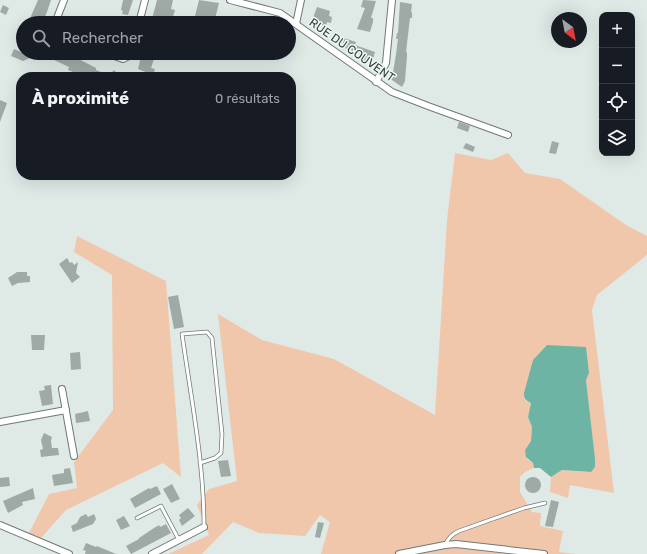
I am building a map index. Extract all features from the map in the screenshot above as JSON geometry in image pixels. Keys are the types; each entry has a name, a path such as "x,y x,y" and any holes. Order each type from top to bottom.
{"street":[{"path":"58,16 64,0"},
{"path":"141,16 145,0"},
{"name":"RUE DU COUVENT","path":"230,0 253,3 284,16"},
{"path":"296,24 301,0"},
{"path":"376,82 384,68 387,57 392,0"},
{"name":"RUE DU COUVENT","path":"296,24 386,88 400,95 508,135"},
{"path":"62,389 74,456"},
{"path":"0,422 66,410"},
{"path":"0,525 69,554"},
{"path":"152,554 204,527"},
{"path":"398,554 445,545 462,545 544,554"}],"lane":[{"path":"200,464 214,458 220,452 222,434 212,338 207,332 182,334 204,493 204,527"},
{"path":"445,545 447,540 459,531 524,508 545,503"},
{"path":"137,518 161,506 179,540"}],"shaded area":[{"path":"455,153 491,160 508,153 525,173 560,179 626,225 647,236 647,255 597,295 592,310 614,493 570,485 568,498 550,492 551,477 562,470 588,472 595,467 586,380 589,373 524,398 526,401 531,403 528,417 532,427 531,441 525,450 528,460 533,463 534,468 525,472 520,477 520,492 532,512 541,513 540,526 563,531 559,552 576,554 321,554 330,522 320,515 305,536 259,533 233,522 202,554 168,554 209,535 197,505 209,489 237,481 218,314 262,340 334,359 435,415 447,220"},
{"path":"77,236 166,281 181,477 163,463 66,510 41,538 29,533 49,494 77,488 74,462 113,410 112,275 74,252"},
{"path":"547,345 586,347 589,373 586,380 595,459 595,467 591,472 562,470 551,477 540,468 534,468 533,463 526,457 525,450 531,441 532,427 528,417 531,403 526,400 524,393 533,360"}],"building":[{"path":"38,0 51,0 45,16 31,16"},
{"path":"123,0 133,0 128,15 122,14 123,11 121,10"},
{"path":"157,0 173,0 171,9 175,10 173,16 153,16"},
{"path":"199,0 219,3 216,16 195,16"},
{"path":"363,0 376,1 371,18 373,18 373,22 370,32 357,29 365,8 361,7"},
{"path":"400,2 412,4 412,18 410,18 406,52 405,81 402,87 389,78 393,72 396,54"},
{"path":"3,5 9,8 6,15 0,12"},
{"path":"317,7 330,11 329,16 332,17 331,23 327,22 326,26 316,24 317,19 313,18"},
{"path":"344,38 356,42 355,45 375,52 372,63 359,59 361,54 342,47"},
{"path":"14,49 16,50 16,58 11,56"},
{"path":"54,60 81,60 101,72 73,72 68,70 69,67"},
{"path":"140,60 154,60 151,68 155,69 154,72 146,72 138,69"},
{"path":"0,100 7,103 0,122"},
{"path":"459,122 470,126 468,132 457,128"},
{"path":"552,141 559,143 556,154 549,153"},
{"path":"466,143 475,147 473,152 463,148"},
{"path":"67,258 70,263 72,262 74,265 78,262 76,273 80,277 72,283 59,264"},
{"path":"17,272 27,272 27,276 30,276 30,282 18,283 12,286 8,278"},
{"path":"178,295 184,327 174,329 168,297"},
{"path":"31,335 45,335 44,350 32,350"},
{"path":"80,352 81,369 71,370 70,353"},
{"path":"51,385 53,404 42,406 39,391 45,390 44,386"},
{"path":"88,411 90,421 76,423 75,414"},
{"path":"44,433 52,437 52,448 58,448 59,455 41,457 40,450 43,449 41,440"},
{"path":"228,460 231,476 221,477 218,461"},
{"path":"70,468 73,483 54,486 52,475 64,473 64,469"},
{"path":"9,477 10,486 0,487 0,478"},
{"path":"530,477 536,477 541,482 539,491 536,493 530,493 525,488 525,482"},
{"path":"172,484 180,499 171,503 163,489"},
{"path":"157,486 161,494 135,508 130,499 149,488 150,489"},
{"path":"33,488 35,499 22,502 23,505 8,513 3,501"},
{"path":"551,500 559,502 553,527 545,526"},
{"path":"188,508 195,516 182,526 179,520 181,518 179,515"},
{"path":"86,514 88,517 94,514 96,519 93,524 73,532 71,526 77,523 80,517"},
{"path":"124,516 130,526 121,530 116,520"},
{"path":"318,522 324,523 320,538 315,537"},
{"path":"166,524 171,533 131,554 126,546 159,525 160,527"},
{"path":"86,543 116,554 85,554 86,551 83,550"}]}
